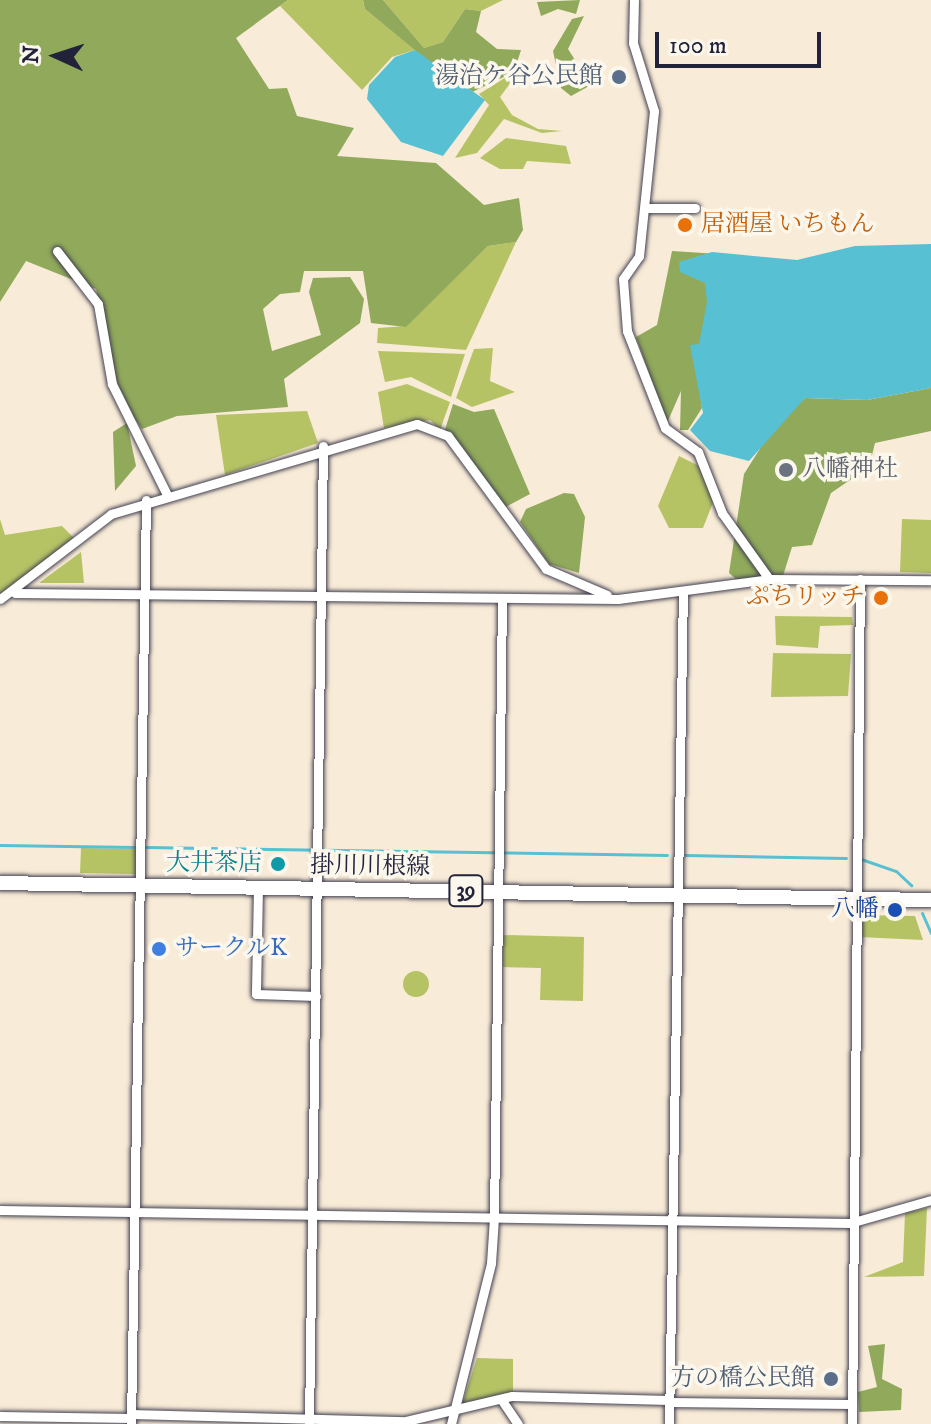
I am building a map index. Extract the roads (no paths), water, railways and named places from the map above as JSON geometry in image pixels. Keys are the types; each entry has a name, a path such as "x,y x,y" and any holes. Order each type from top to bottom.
{"main road":[{"name":"掛川川根線","path":"0,883 931,900"}],"street":[{"path":"634,0 637,63 654,97 639,256 623,279 627,331 665,428 698,452 722,513 769,579"},
{"path":"645,208 695,208"},
{"path":"57,251 98,304 112,384 166,493"},
{"path":"0,599 15,593 111,514 166,493 396,425 434,426 546,569 618,599"},
{"path":"309,1421 323,446"},
{"path":"131,1419 146,500"},
{"path":"15,593 618,599 769,579 931,580"},
{"path":"852,1424 850,1223 860,579"},
{"path":"669,1424 683,591"},
{"path":"451,1424 452,1410 491,1263 494,1218 502,600"},
{"path":"258,887 256,994 316,996"},
{"path":"0,1210 850,1223 931,1200"},
{"path":"0,1416 406,1421 501,1399 851,1404"},
{"path":"501,1399 518,1424"}],"water":[{"path":"415,50 485,100 443,156 401,142 367,99 369,85 395,57"},
{"path":"931,244 931,388 867,400 805,398 749,461 710,451 690,430 703,413 690,345 699,344 707,302 705,283 680,272 679,262 712,252 797,260 855,246"}],"waterway":[{"path":"0,845 134,847"},
{"path":"146,847 667,855"},
{"path":"685,855 846,858"},
{"path":"861,859 896,871 911,885"},
{"path":"922,913 931,933"}],"place":[{"name":"湯治ケ谷公民館","path":"619,77"},
{"name":"居酒屋 いちもん","path":"685,225"},
{"name":"八幡神社","path":"786,470"},
{"name":"ぷちリッチ","path":"881,598"},
{"name":"大井茶店","path":"278,864"},
{"name":"八幡","path":"895,910"},
{"name":"サークルK","path":"159,949"},
{"name":"方の橋公民館","path":"831,1379"}]}
